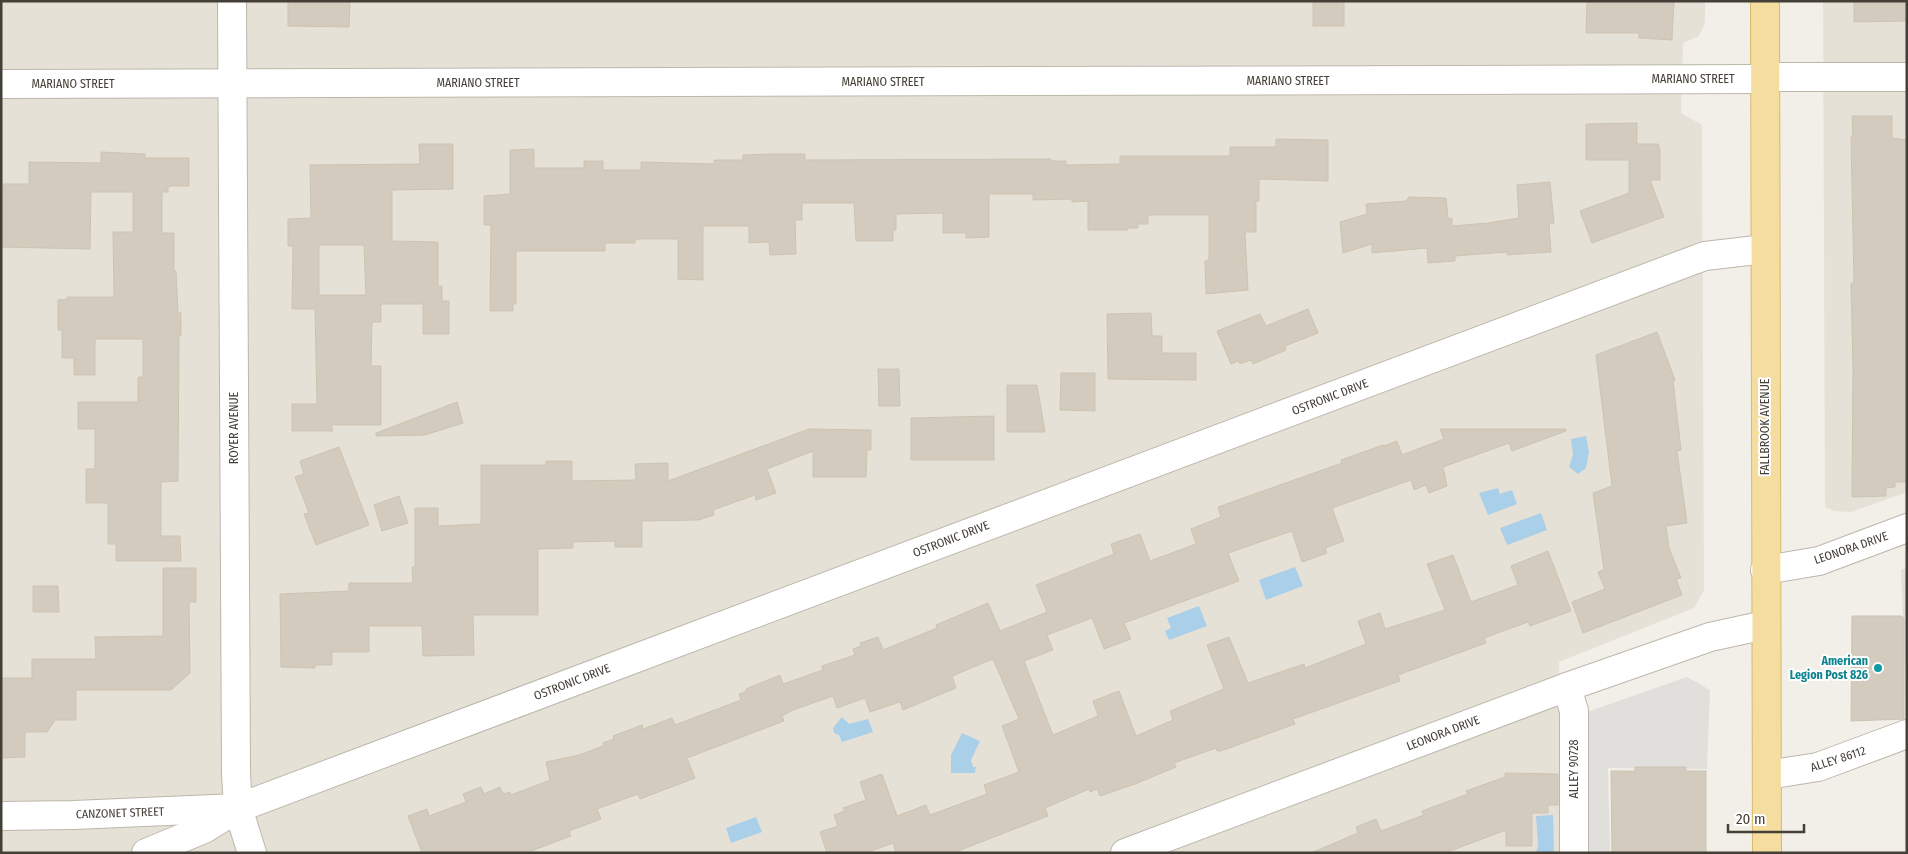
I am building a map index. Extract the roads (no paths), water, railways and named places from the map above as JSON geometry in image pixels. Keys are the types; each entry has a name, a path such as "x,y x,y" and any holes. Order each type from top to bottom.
{"main road":[{"name":"FALLBROOK AVENUE","path":"1765,1 1767,853"}],"street":[{"name":"ROYER AVENUE","path":"232,1 236,764 238,808 252,853"},
{"name":"MARIANO STREET","path":"1,84 1907,78"},
{"name":"OSTRONIC DRIVE","path":"146,853 204,829 238,808 1694,260 1705,256 1765,250"},
{"name":"LEONORA DRIVE","path":"1765,570 1819,561 1907,528"},
{"name":"LEONORA DRIVE","path":"1125,853 1567,687 1710,638 1765,625"},
{"name":"ALLEY 90728","path":"1567,687 1574,711 1574,853"},
{"name":"ALLEY 86112","path":"1767,776 1818,768 1907,734"},
{"name":"CANZONET STREET","path":"1,816 238,808"}],"water":[{"path":"1586,436 1589,452 1586,468 1578,474 1569,467 1573,455 1571,439"},
{"path":"1498,488 1500,494 1512,490 1517,504 1488,515 1479,493"},
{"path":"1541,513 1547,530 1507,545 1500,528"},
{"path":"1295,567 1303,586 1266,600 1259,580"},
{"path":"1199,606 1207,626 1169,640 1165,631 1171,628 1167,618"},
{"path":"842,717 849,724 868,719 873,732 842,742 839,735 834,733 833,728"},
{"path":"962,733 980,741 971,760 973,767 976,767 975,773 951,773 951,755"},
{"path":"1553,815 1554,852 1536,853 1538,846 1536,816"},
{"path":"756,817 762,832 731,843 726,828"}],"place":[{"name":"American Legion Post 826","path":"1878,668"}]}
